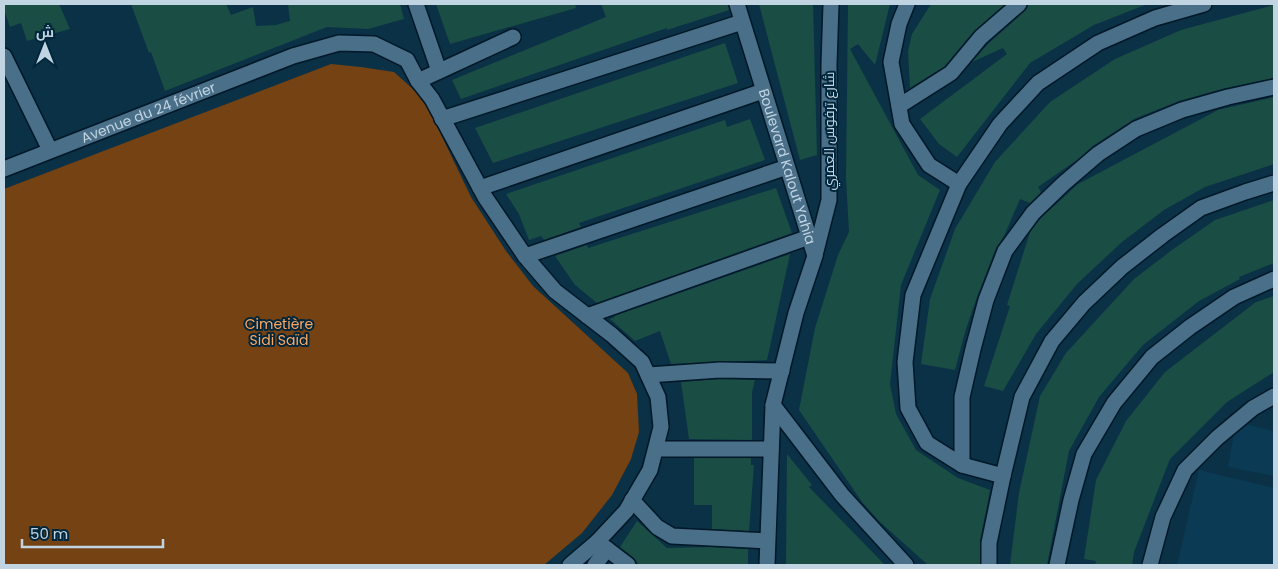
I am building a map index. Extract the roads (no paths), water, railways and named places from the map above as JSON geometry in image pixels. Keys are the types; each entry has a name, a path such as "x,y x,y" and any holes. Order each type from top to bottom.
{"street":[{"path":"416,4 439,71"},
{"name":"Boulevard Kalout Yahia","path":"737,4 815,256 796,313 773,405 767,565"},
{"name":"شارع ترفوس العمري","path":"815,256 829,200 831,4"},
{"path":"907,4 899,24 891,62 902,124 929,164 959,184"},
{"path":"899,106 951,73 981,37 1019,4"},
{"path":"1002,476 962,465 926,443 908,408 905,362 913,295 959,184 1000,124 1038,83 1098,42 1155,18 1204,4"},
{"path":"442,118 742,22"},
{"path":"418,81 513,37"},
{"name":"Avenue du 24 février","path":"4,169 293,56 339,42 374,44 407,60 418,81 432,99 480,188 525,256 555,292 612,335 642,362 658,397 661,427 650,470 626,511 602,546"},
{"path":"4,56 50,150"},
{"path":"962,465 962,398 984,308 1005,251 1033,213 1098,154 1136,130 1182,110 1274,87"},
{"path":"480,188 763,91"},
{"path":"525,256 787,167"},
{"path":"989,565 989,544 1002,476 1022,398 1052,340 1084,303 1122,267 1201,208 1274,183"},
{"path":"587,316 809,237"},
{"path":"1057,565 1071,500 1084,454 1114,403 1152,357 1234,297 1274,279"},
{"path":"648,375 720,370 782,371"},
{"path":"1150,565 1163,517 1185,470 1253,408 1274,396"},
{"path":"773,405 842,495 906,565"},
{"path":"656,449 771,449"},
{"path":"632,500 657,527 672,536 767,541"},
{"path":"570,565 602,546"},
{"path":"595,565 602,546"},
{"path":"602,546 628,565"}],"park label":[{"name":"Cimetière Sidi Saïd","path":"279,332"}]}
